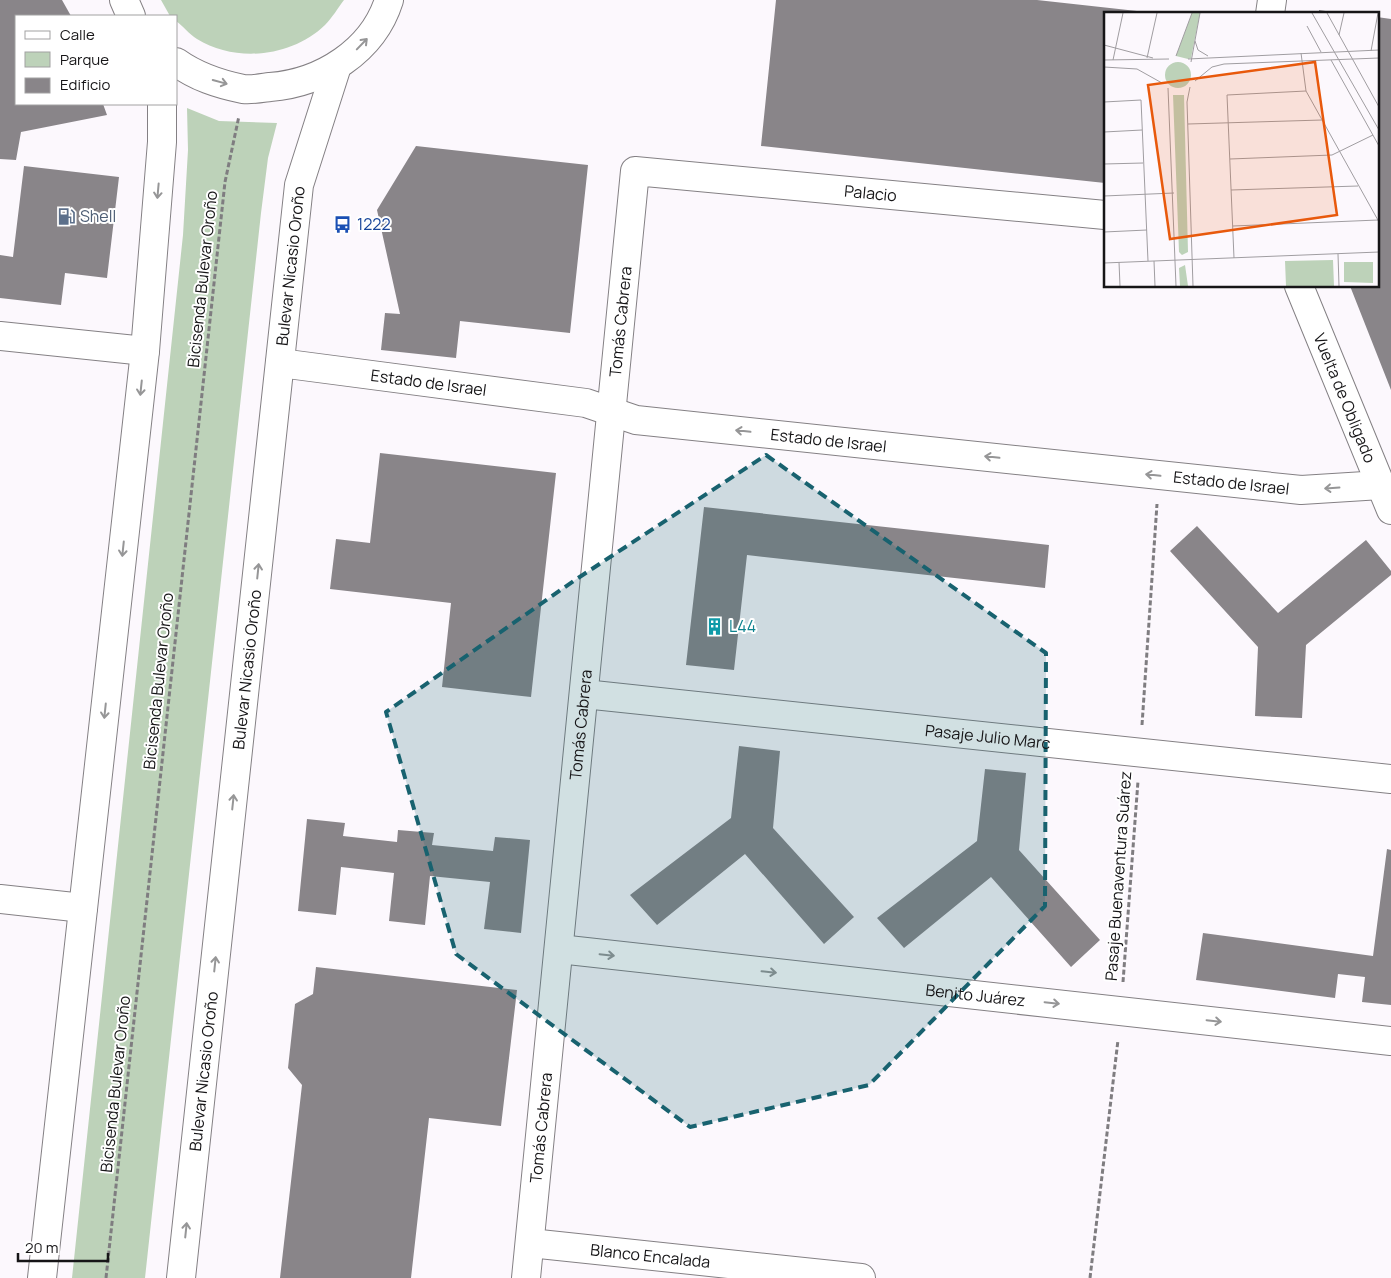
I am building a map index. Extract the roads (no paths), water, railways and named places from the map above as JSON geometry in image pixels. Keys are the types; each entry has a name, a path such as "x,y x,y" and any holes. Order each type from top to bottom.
{"street":[{"path":"178,63 196,76 245,89 292,85 337,66 363,45 386,9 410,0"},
{"name":"Bulevar Nicasio Oroño","path":"181,1278 299,185 337,66"},
{"path":"42,1278 145,351 162,142 162,105"},
{"name":"Palacio","path":"635,171 1104,215"},
{"name":"Tomás Cabrera","path":"526,1278 635,171"},
{"name":"Vuelta de Obligado","path":"1300,288 1391,510"},
{"path":"0,336 145,351"},
{"name":"Estado de Israel","path":"280,363 586,403 636,420 1301,490 1381,484"},
{"name":"Pasaje Julio Marc","path":"584,694 1391,779"},
{"path":"0,899 83,908"},
{"name":"Benito Juárez","path":"559,949 1391,1041"},
{"name":"Blanco Encalada","path":"530,1243 861,1278"}],"place":[{"name":"Shell","path":"66,216"},
{"name":"1222","path":"343,224"},
{"name":"L44","path":"715,626"}]}
